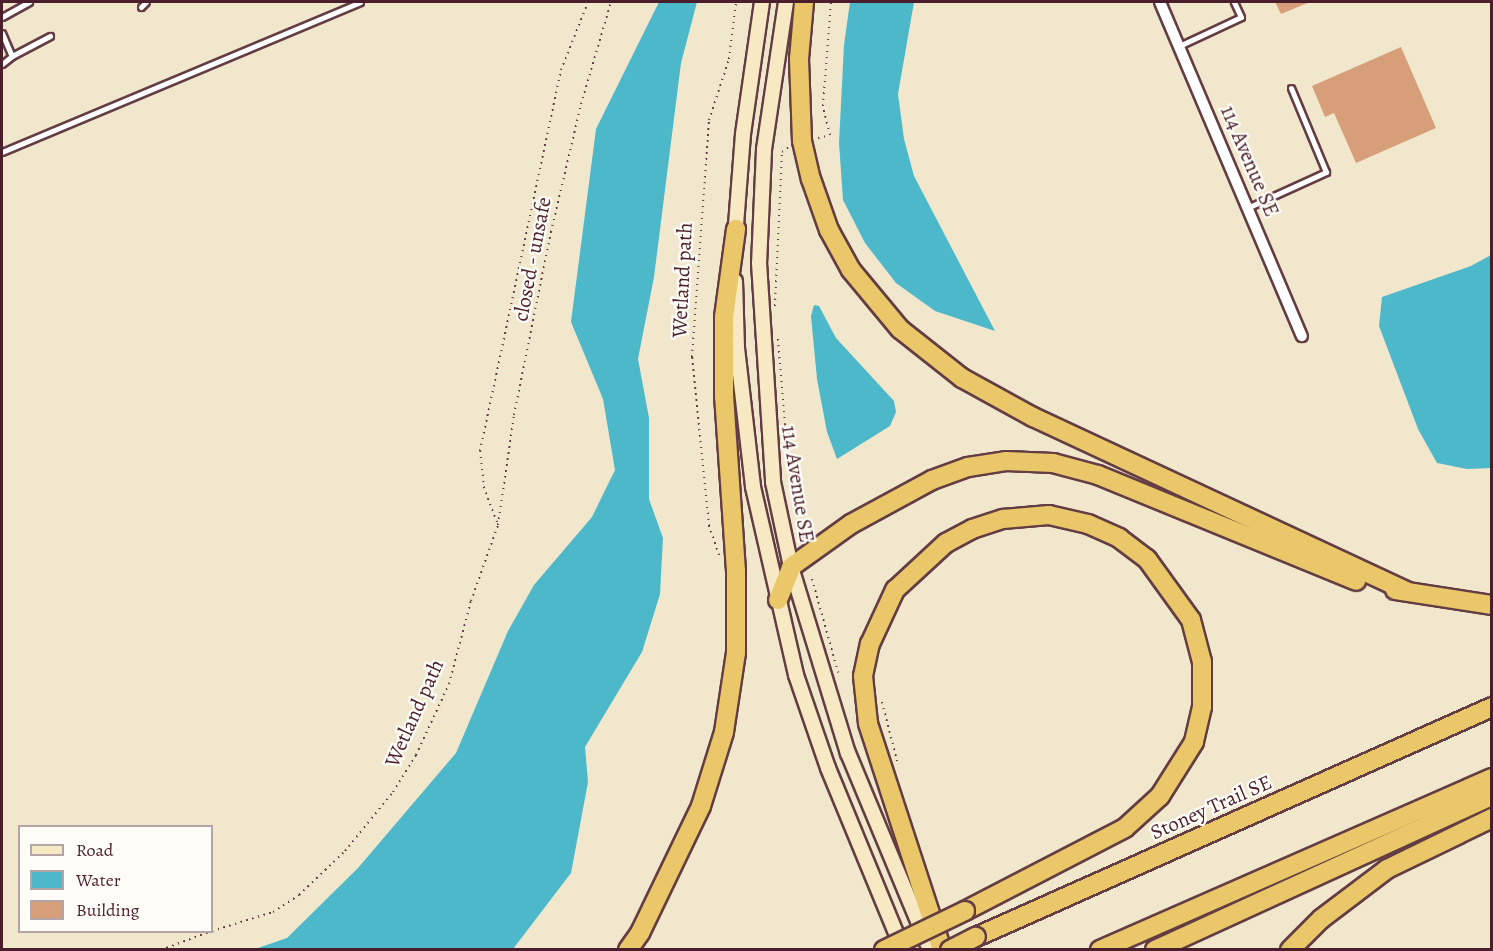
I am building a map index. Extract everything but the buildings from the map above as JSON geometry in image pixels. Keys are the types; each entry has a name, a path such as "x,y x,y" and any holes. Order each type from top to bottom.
{"highway":[{"path":"804,2 799,59 802,141 811,179 829,230 851,270 900,329 962,378 1033,417 1406,591"},
{"path":"628,950 645,922 701,806 724,732 734,664 736,571 724,397 724,317 735,229"},
{"path":"778,600 791,567 851,524 932,480 968,467 1030,462 1053,463 1098,475 1372,587 1491,604"},
{"path":"884,950 965,911 1125,828 1161,796 1194,742 1203,708 1202,662 1191,620 1147,559 1119,538 1088,524 1049,515 1004,519 972,529 946,543 895,590 870,644 863,676 868,723 942,950"},
{"name":"Stoney Trail SE","path":"950,950 1491,707"},
{"path":"1100,950 1491,778"},
{"path":"1155,950 1491,796"},
{"path":"1290,950 1321,919 1387,869 1491,818"}],"main road":[{"name":"114 Avenue SE","path":"762,2 743,134 735,229 737,348 745,433 778,600 796,675 828,768 903,950"},
{"name":"114 Avenue SE","path":"786,2 764,150 759,262 770,461 791,567 848,753 930,950"}],"street":[{"name":"114 Avenue SE","path":"1160,2 1302,336"}],"lane":[{"path":"2,17 29,2"},
{"path":"141,7 146,2"},
{"path":"2,152 360,2"},
{"path":"1179,46 1241,17 1234,2"},
{"path":"2,33 12,56"},
{"path":"2,64 12,56 50,36"},
{"path":"1247,208 1326,172 1291,88"}],"path":[{"path":"498,525 484,488 480,451 561,70 588,2"},
{"name":"closed - unsafe","path":"498,525 514,414 551,232 581,104 611,2"},
{"name":"Wetland path","path":"724,557 713,547 709,526 692,357 709,120 729,59 736,2"},
{"path":"816,138 830,135 824,106 831,2"},
{"path":"775,309 782,152 793,143"},
{"path":"777,333 785,424 803,539"},
{"name":"Wetland path","path":"213,930 273,912 299,895 345,851 393,792 416,755 449,684 471,601 498,525"},
{"path":"812,579 839,676"},
{"name":"Wetland path","path":"161,950 205,933"}],"water":[{"path":"659,2 697,2 681,63 654,277 638,359 649,418 649,499 663,538 660,594 642,652 585,747 588,782 571,873 513,949 255,949 287,938 358,868 456,753 508,631 534,585 592,517 615,470 603,399 571,322 596,129"},
{"path":"850,2 914,2 898,94 904,139 914,176 995,331 935,311 896,283 865,243 843,200 839,143 844,45"},
{"path":"1491,255 1491,468 1467,469 1437,463 1418,429 1379,326 1382,297 1471,266"},
{"path":"814,305 819,306 836,338 894,401 896,412 890,426 837,459 827,432 817,379 811,316"}]}
